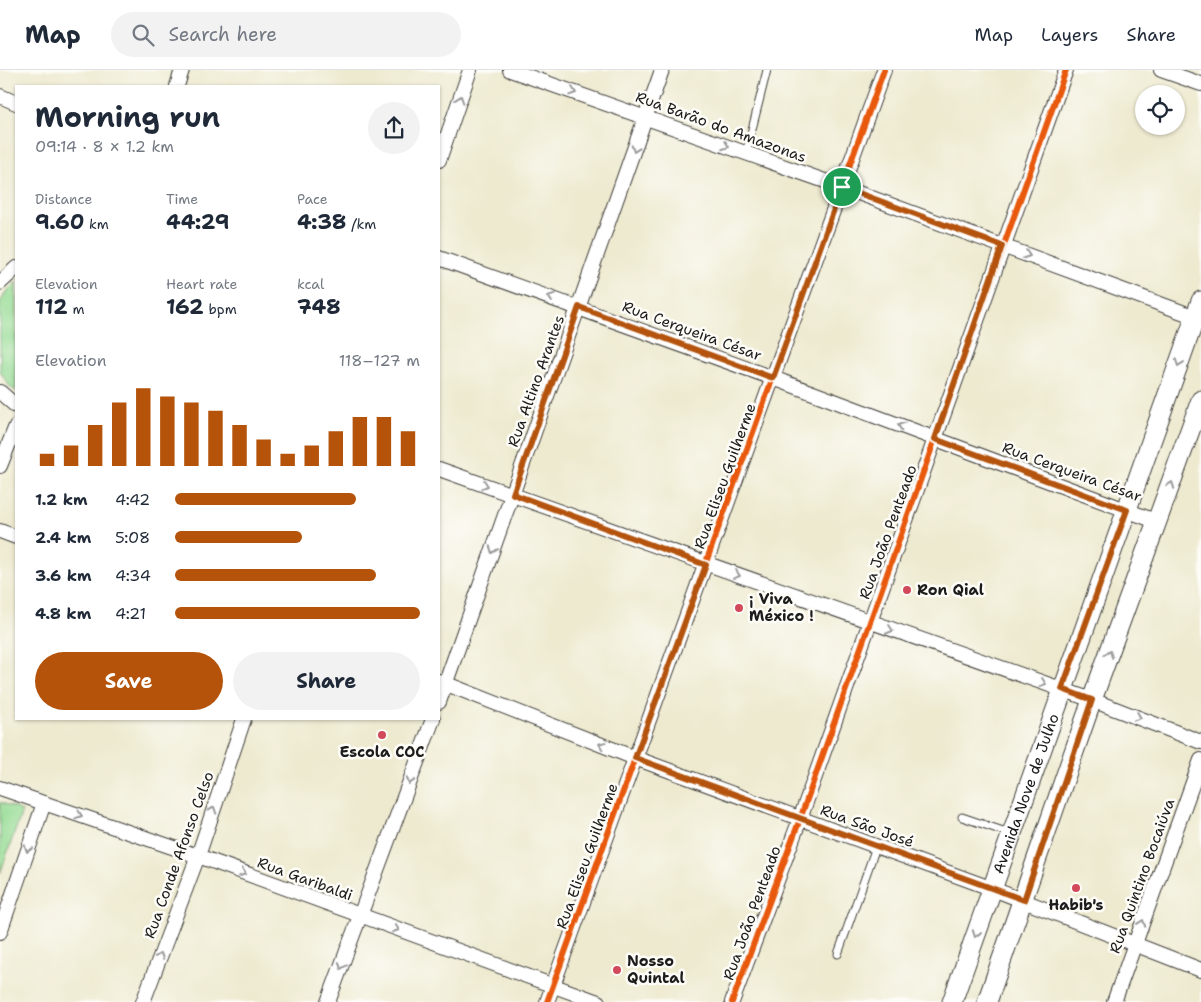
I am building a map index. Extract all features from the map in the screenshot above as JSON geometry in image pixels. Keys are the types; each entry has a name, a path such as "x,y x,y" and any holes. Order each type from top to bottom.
{"main road":[{"name":"Avenida Nove de Julho","path":"952,1002 1062,689 1199,313"},
{"path":"987,1002 1092,700 1201,400"}],"street":[{"path":"177,85 182,70"},
{"path":"440,157 470,70"},
{"name":"Rua Barão do Amazonas","path":"510,70 842,187 1002,246 1199,313"},
{"name":"Rua Altino Arantes","path":"440,695 442,682 513,494 662,70"},
{"name":"Rua Eliseu Guilherme","path":"547,1002 884,70"},
{"name":"Rua João Penteado","path":"732,1002 800,819 868,622 1066,70"},
{"path":"1161,70 1201,84"},
{"path":"0,96 15,103"},
{"name":"Rua Cerqueira César","path":"440,258 773,378 1158,522"},
{"path":"0,283 15,269"},
{"path":"0,392 15,405"},
{"path":"0,466 15,428"},
{"path":"440,469 706,565 1062,689 1201,742"},
{"path":"0,532 15,537"},
{"name":"Rua São José","path":"442,682 635,758 1024,900 1201,970"},
{"name":"Rua Conde Afonso Celso","path":"143,1002 198,856 244,720"},
{"path":"328,1002 432,720"},
{"name":"Rua Quintino Bocaiúva","path":"1114,1002 1201,760"},
{"name":"Rua Garibaldi","path":"0,788 198,856 598,1002"},
{"path":"0,932 44,803"}],"lane":[{"path":"746,153 767,70"},
{"path":"962,817 1012,834"},
{"path":"838,954 876,847"}],"green space":[{"path":"15,283 15,390 10,387 0,371 0,303 6,292"},
{"path":"0,802 22,811 0,874"}],"cycle path":[{"path":"547,1002 884,70"},
{"path":"732,1002 800,819 1066,70"}],"place":[{"name":"Ron Qial","path":"907,590"},
{"name":"¡ Viva México !","path":"739,608"},
{"name":"Escola COC","path":"382,735"},
{"name":"Habib's","path":"1076,888"},
{"name":"Nosso Quintal","path":"617,970"}],"route":[{"path":"842,187 1002,246 935,439 1127,510 1062,689 1092,700 1024,900 635,758 706,565 513,494 579,307 773,378 842,187"}]}
